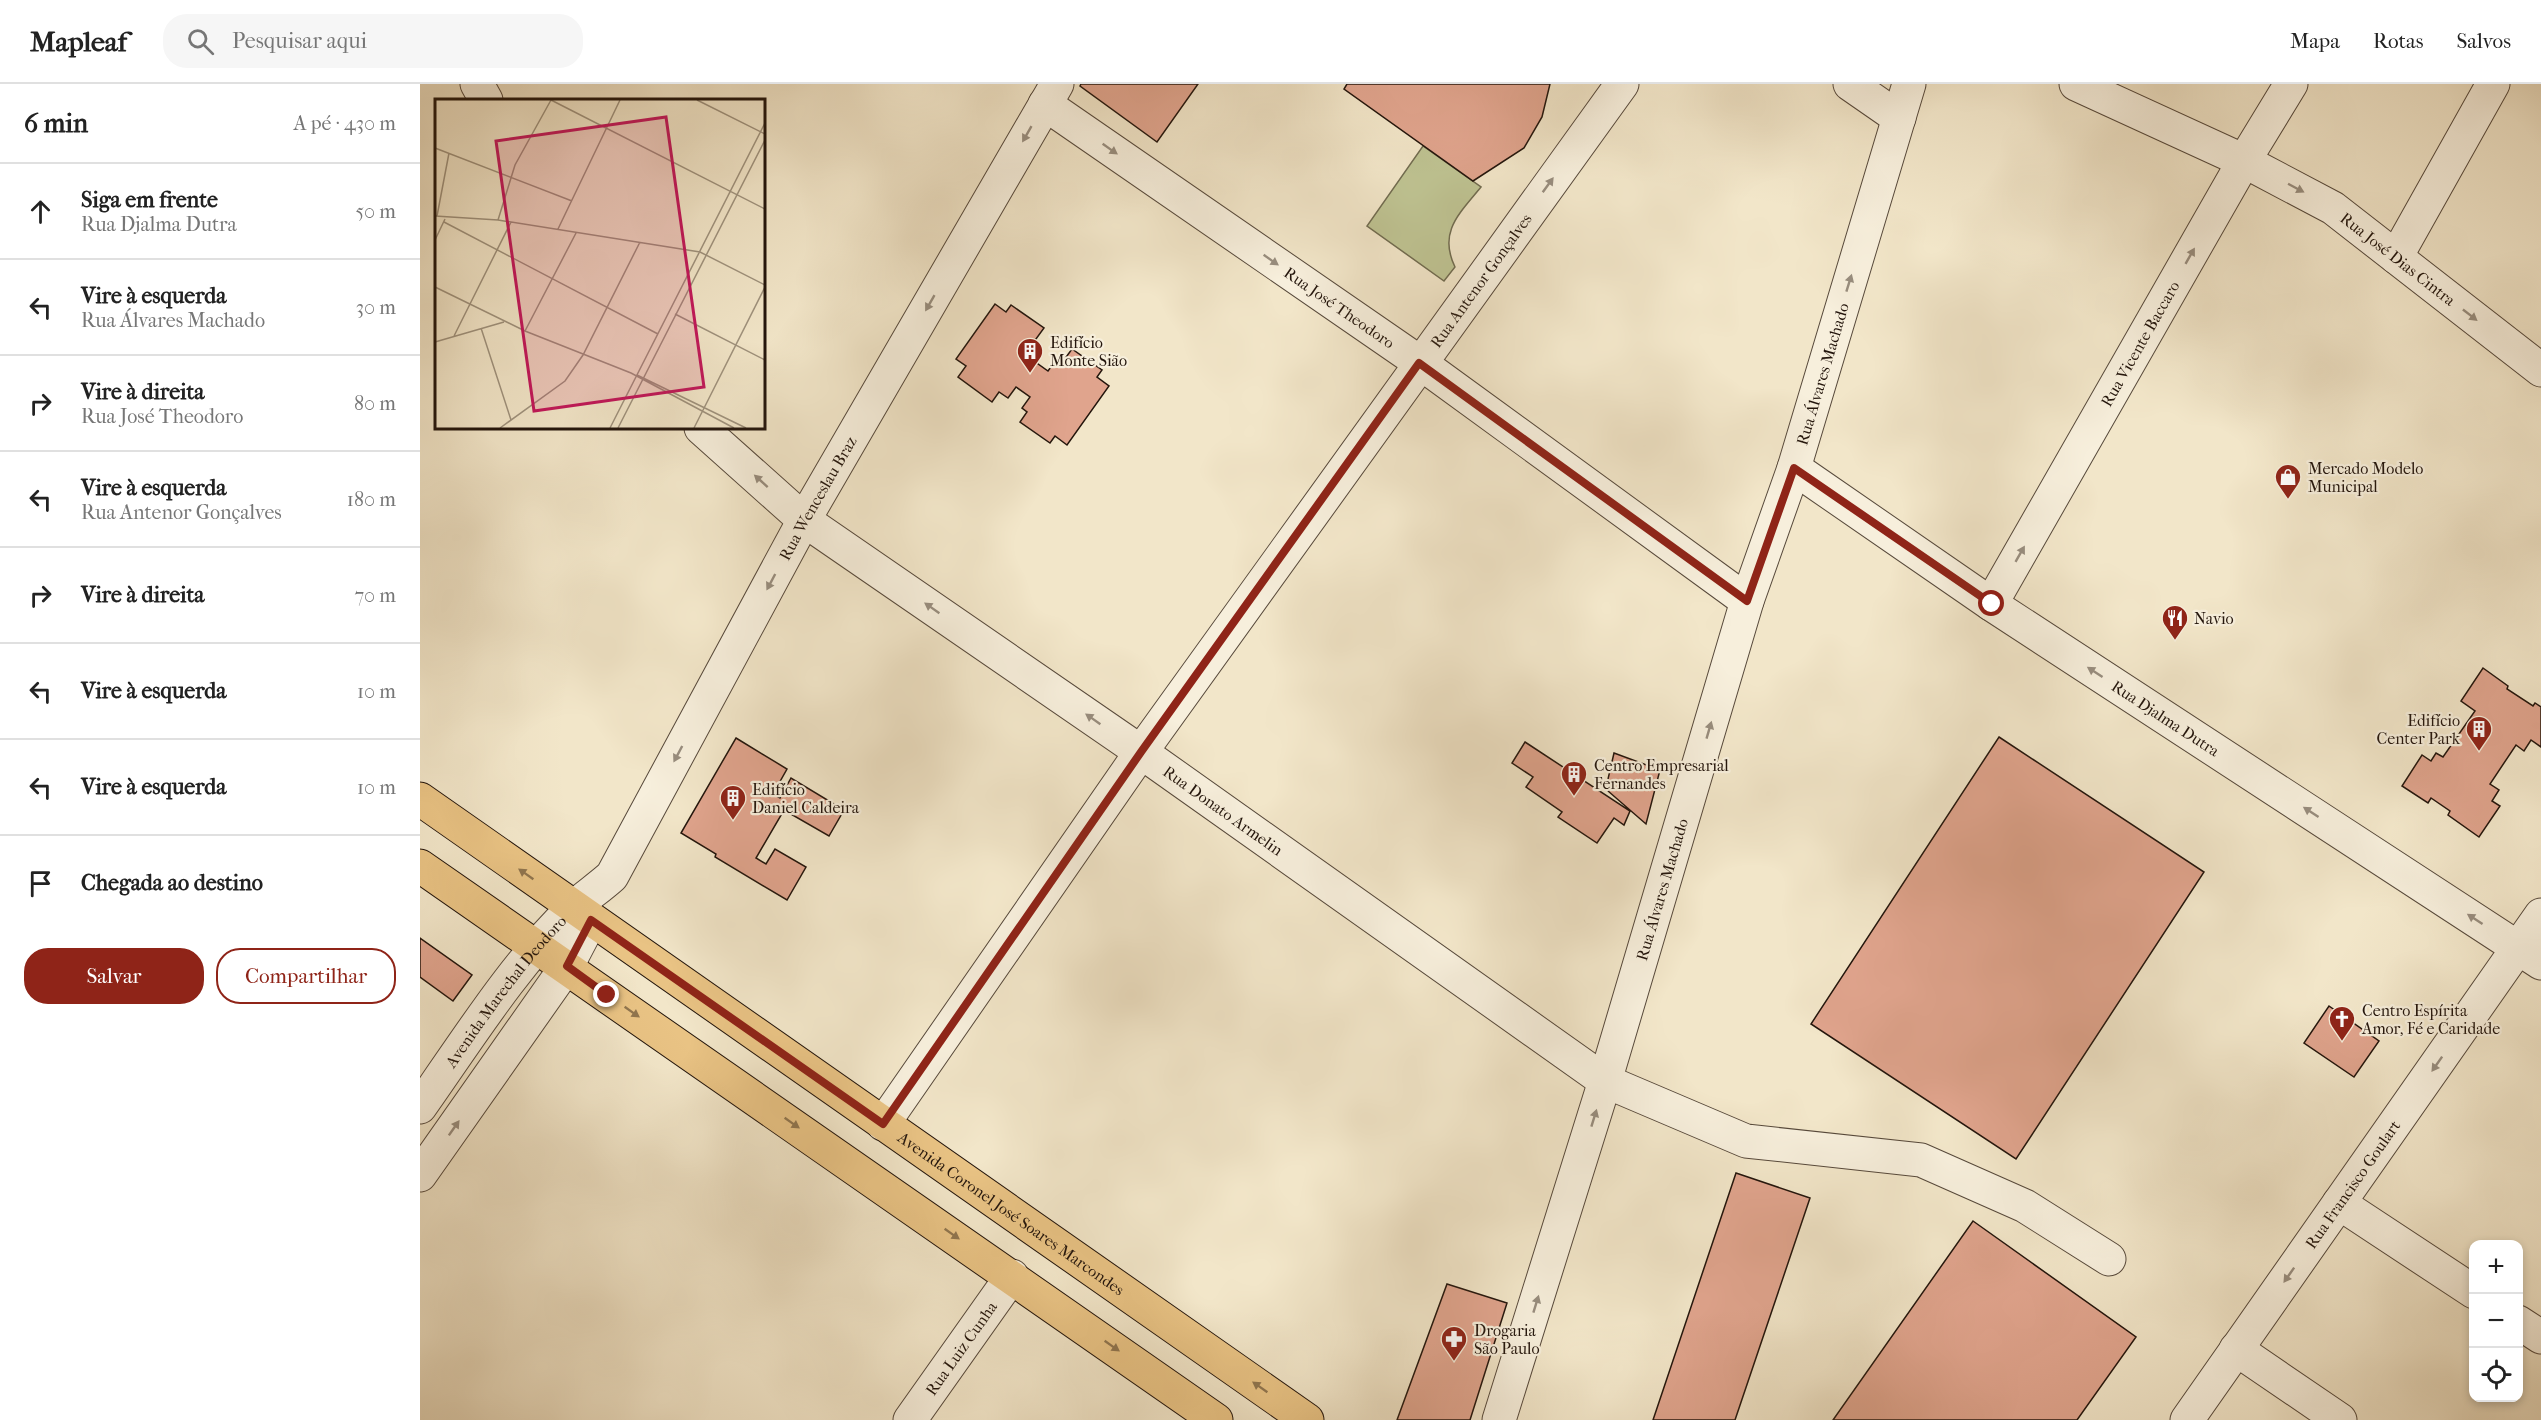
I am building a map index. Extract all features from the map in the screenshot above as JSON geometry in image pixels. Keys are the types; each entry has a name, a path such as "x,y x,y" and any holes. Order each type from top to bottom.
{"main road":[{"name":"Avenida Coronel José Soares Marcondes","path":"420,799 1307,1420"},
{"path":"420,866 567,966 1216,1420"},
{"path":"1041,1296 1072,1255"}],"street":[{"path":"477,84 485,99"},
{"name":"Rua Antenor Gonçalves","path":"883,1124 1141,752 1622,84"},
{"path":"1850,84 1899,118"},
{"name":"Rua Álvares Machado","path":"1499,1420 1605,1082 1747,601 1794,468 1909,84"},
{"name":"Rua José Dias Cintra","path":"2076,84 2244,161 2333,208 2541,370"},
{"name":"Rua Vicente Baccaro","path":"1992,604 2244,161 2291,84"},
{"path":"2396,257 2493,84"},
{"name":"Rua José Theodoro","path":"1051,94 1747,601"},
{"name":"Rua Wenceslau Braz","path":"583,914 612,876 804,520 1051,94"},
{"name":"Rua Donato Armelin","path":"702,429 804,520 1141,752 1605,1082 1746,1141 1921,1160 2025,1206 2109,1259"},
{"name":"Rua Djalma Dutra","path":"1794,468 1992,604 2530,955"},
{"name":"Avenida Marechal Deodoro","path":"420,1107 511,978 537,946 583,914"},
{"name":"Avenida Marechal Deodoro","path":"420,1175 567,966 583,914"},
{"name":"Rua Francisco Goulart","path":"2187,1420 2339,1203 2530,955 2541,915"},
{"path":"2339,1203 2469,1290"},
{"name":"Rua Luiz Cunha","path":"910,1420 1012,1276"},
{"path":"2523,1325 2541,1337"},
{"path":"2236,1349 2340,1420"}],"green space":[{"path":"1423,146 1481,187 1453,224 1449,244 1450,255 1455,267 1444,281 1367,226"}],"building":[{"path":"1081,84 1198,84 1157,142 1080,86"},
{"path":"1347,84 1550,84 1542,117 1524,148 1473,181 1344,89"},
{"name":"Edifício Monte Sião","path":"995,304 1006,312 1011,305 1044,328 1033,343 1042,350 1034,361 1048,371 1056,360 1061,364 1072,349 1102,370 1097,377 1109,386 1067,445 1055,436 1050,443 1020,422 1027,412 1022,408 1030,397 1016,387 1008,398 999,392 992,402 958,377 966,366 956,359"},
{"name":"Edifício Center Park","path":"2483,668 2508,686 2507,689 2533,706 2535,703 2541,707 2541,747 2531,740 2524,751 2516,745 2490,784 2499,790 2492,801 2500,806 2479,837 2448,815 2450,811 2431,798 2428,803 2402,786 2422,755 2431,761 2436,753 2443,757 2475,711 2461,701"},
{"path":"1999,737 2204,872 2016,1159 1811,1024"},
{"name":"Edifício Daniel Caldeira","path":"736,738 787,769 773,794 780,798 791,778 844,810 829,836 784,810 756,858 766,864 775,849 806,867 787,900 715,857 716,854 681,833"},
{"name":"Centro Empresarial Fernandes","path":"1525,742 1630,811 1624,825 1614,818 1597,843 1558,817 1562,812 1526,787 1533,777 1512,763"},
{"path":"1614,753 1660,770 1646,824 1608,791 1608,779"},
{"path":"420,938 472,975 453,1001 420,977"},
{"name":"Centro Espírita Amor, Fé e Caridade","path":"2329,1006 2379,1041 2354,1077 2304,1043"},
{"path":"1736,1173 1810,1198 1735,1420 1653,1420"},
{"path":"1973,1221 2136,1337 2077,1420 1833,1420"},
{"name":"Drogaria São Paulo","path":"1447,1284 1507,1303 1470,1420 1397,1420"}],"place":[{"name":"Edifício Monte Sião","path":"1030,374"},
{"name":"Mercado Modelo Municipal","path":"2288,500"},
{"name":"Navio","path":"2175,641"},
{"name":"Edifício Center Park","path":"2479,752"},
{"name":"Centro Empresarial Fernandes","path":"1574,797"},
{"name":"Edifício Daniel Caldeira","path":"733,821"},
{"name":"Centro Espírita Amor, Fé e Caridade","path":"2342,1042"},
{"name":"Drogaria São Paulo","path":"1454,1362"}],"route":[{"path":"607,995 567,966 591,920 883,1124 1141,752 1419,363 1747,601 1794,468 1992,604"}]}
